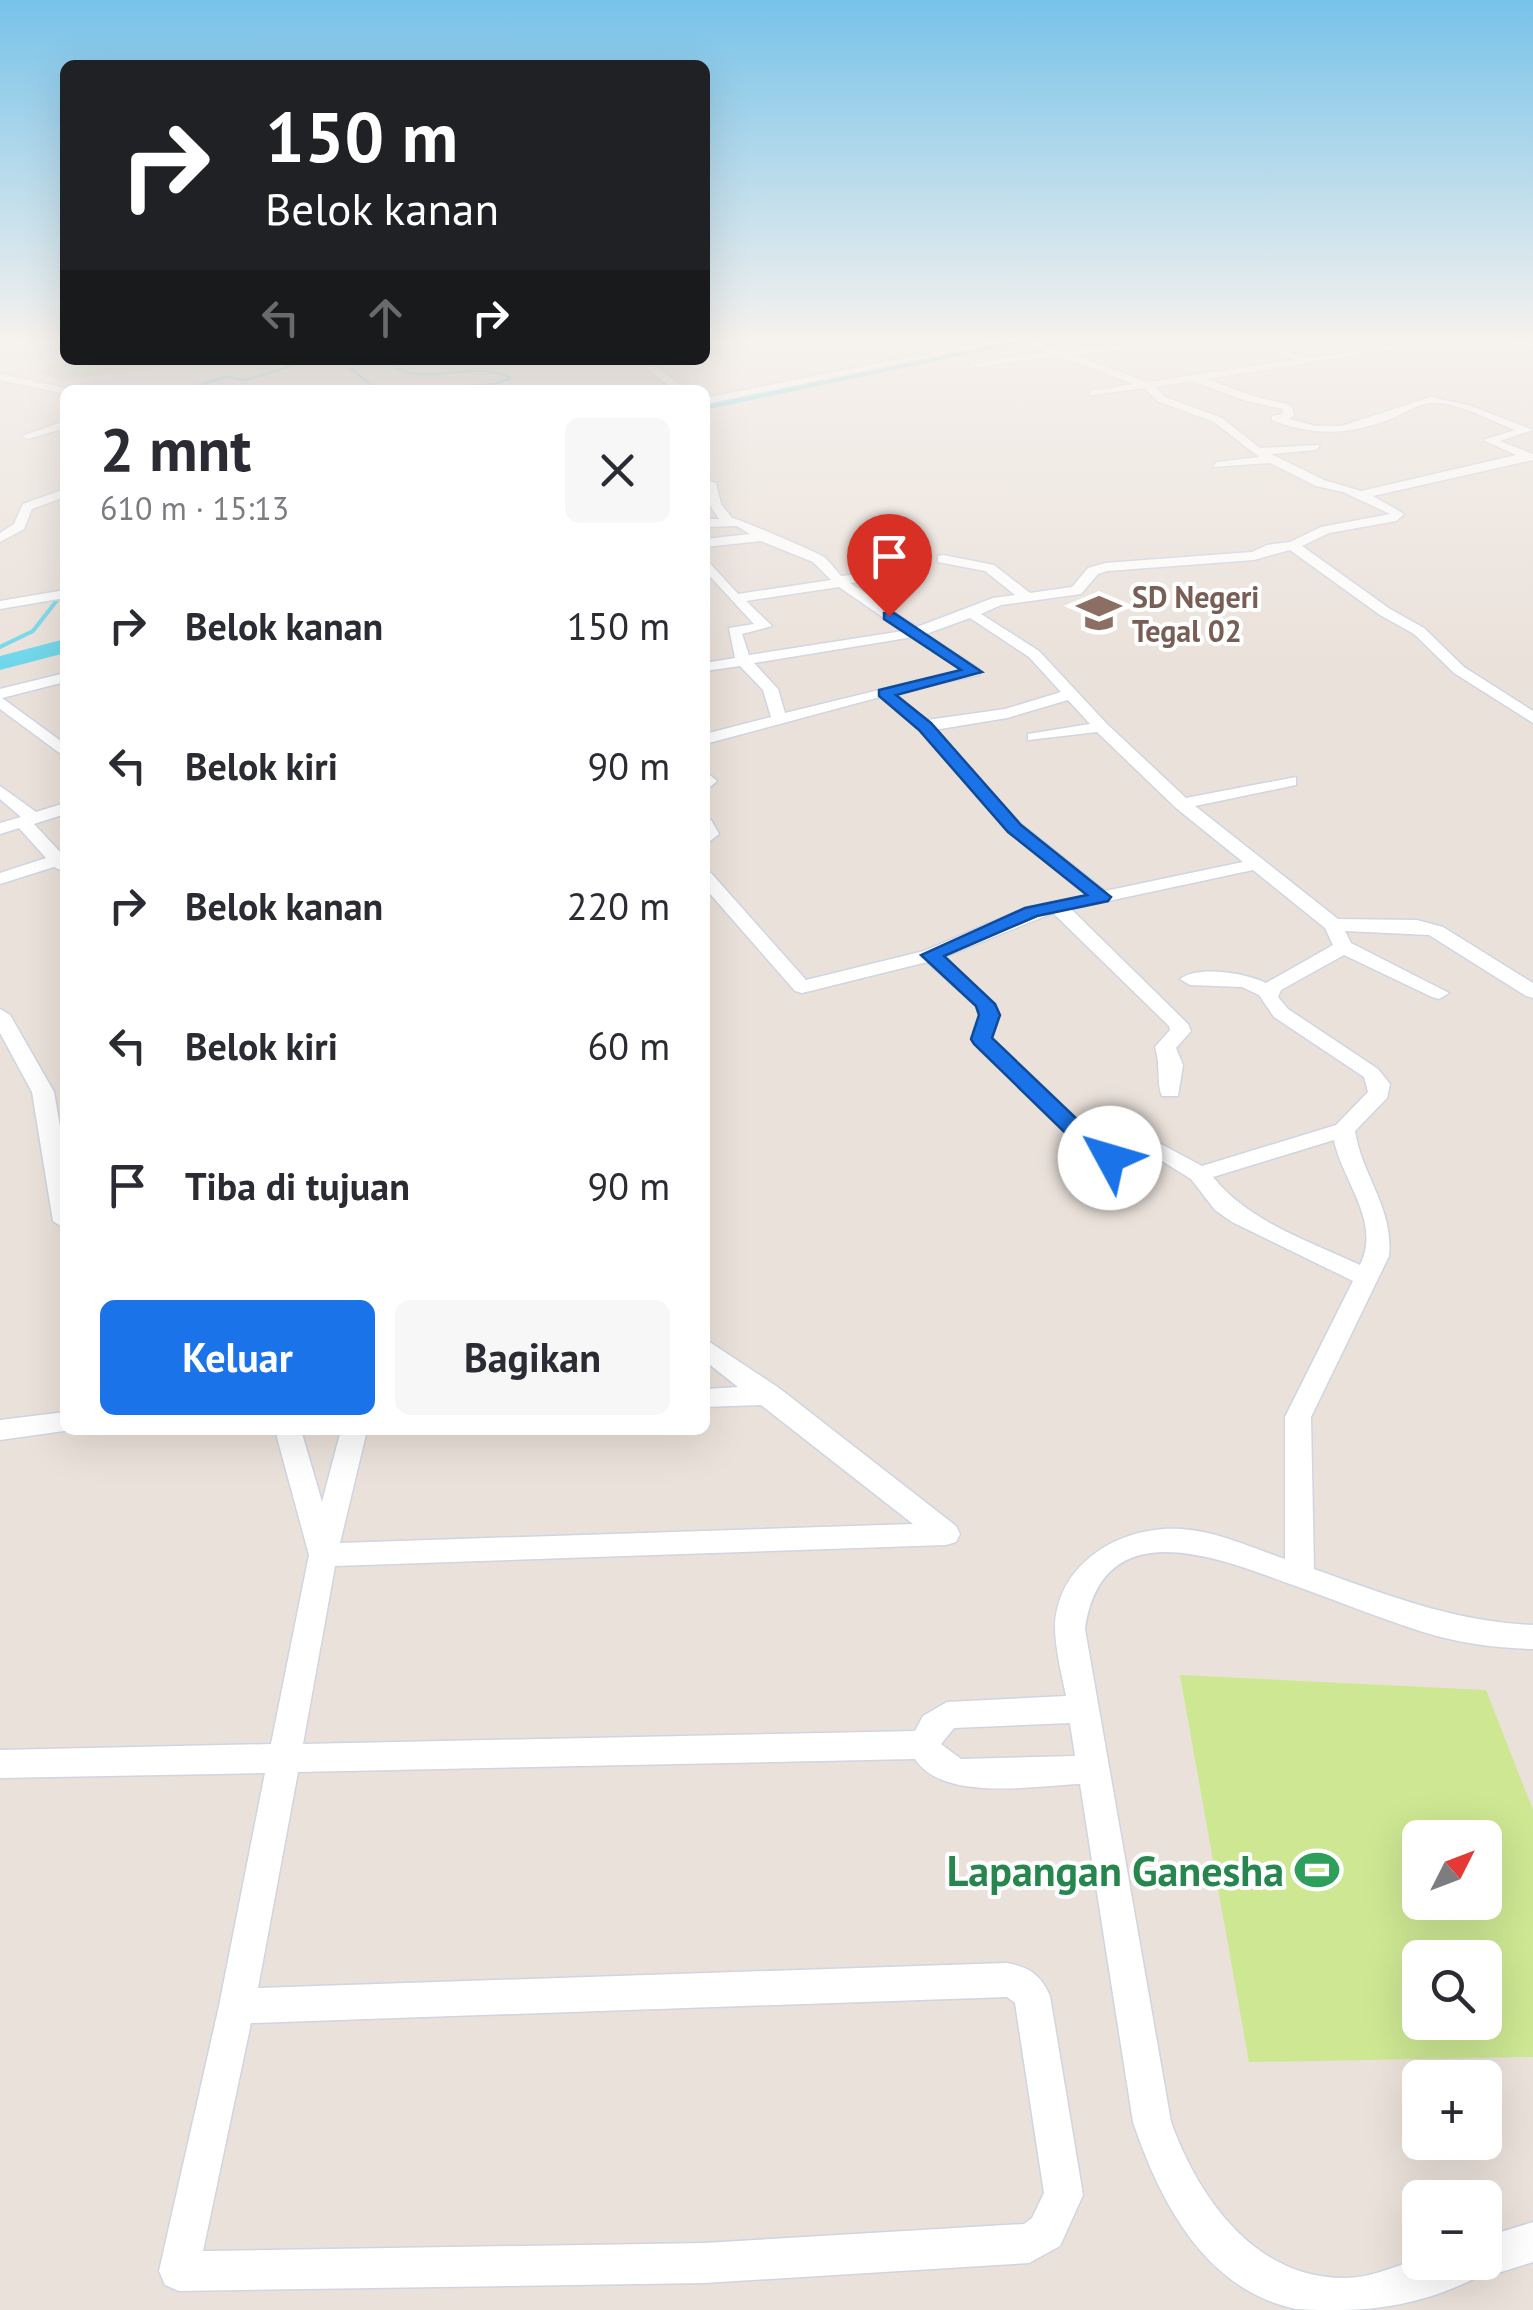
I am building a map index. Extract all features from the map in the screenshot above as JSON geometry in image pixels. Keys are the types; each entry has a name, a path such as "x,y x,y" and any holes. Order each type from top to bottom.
{"street":[{"path":"710,666 914,633 988,604 1076,591 1092,571 1106,567 1254,556 1272,548 1293,546 1325,530 1398,514 1358,494 1320,484 1255,450"},
{"path":"1258,452 1284,450"},
{"path":"1358,494 1529,457"},
{"path":"1217,464 1272,459"},
{"path":"710,483 715,504 727,520"},
{"path":"0,538 20,526 27,507 60,494"},
{"path":"710,522 744,523 762,536 818,559 839,581 974,672 710,738"},
{"path":"710,542 762,536"},
{"path":"1293,546 1385,612 1419,631 1459,670 1533,718"},
{"path":"943,559 989,568 1027,597"},
{"path":"710,568 735,599 792,652"},
{"path":"735,599 888,574"},
{"path":"0,606 58,598"},
{"path":"971,613 1034,654 1100,727 1182,804 1333,925 1343,947 1439,993"},
{"path":"765,626 734,630 743,660 770,690 779,718"},
{"path":"60,679 3,705 60,748"},
{"path":"884,693 925,726 1014,828 1101,897"},
{"path":"925,726 1007,713 1071,694"},
{"path":"1034,736 1100,727"},
{"path":"1182,804 1290,782"},
{"path":"0,791 60,857"},
{"path":"0,829 60,810"},
{"path":"0,880 60,862"},
{"path":"710,883 802,987 930,955 979,937 1014,918 1057,906 1257,864"},
{"path":"1057,906 1178,1024 1181,1030 1165,1047 1172,1064 1170,1091"},
{"path":"1333,925 1417,926 1436,931 1533,992"},
{"path":"1268,992 1343,947"},
{"path":"930,955 985,1004 989,1015 981,1039 1097,1151 1117,1158 1161,1151 1199,1174 1224,1205 1240,1217 1367,1278"},
{"path":"1190,979 1246,981 1268,992"},
{"path":"1199,1174 1344,1130 1380,1094 1379,1084 1371,1074 1271,1005 1268,992"},
{"path":"0,1015 43,1092 60,1192"},
{"path":"1300,1575 1298,1417 1377,1256 1380,1224 1344,1145 1344,1130"},
{"path":"323,1555 946,1534 770,1394 710,1352"},
{"path":"710,1398 770,1394"},
{"path":"0,1430 60,1423"},
{"path":"289,1435 323,1555"},
{"path":"237,2006 1008,1980 1021,1983 1032,1996 1064,2195 1046,2232 1028,2243 704,2263 179,2271 237,2006 323,1555 353,1435"},
{"path":"1407,2280 1348,2298 1295,2290 1257,2274 1224,2247 1190,2210 1164,2164 1152,2122 1093,1770 1070,1629 1071,1603 1082,1581 1105,1560 1134,1546 1185,1540 1459,1630 1533,1637"},
{"path":"924,1745 934,1726 948,1716 1083,1709"},
{"path":"0,1764 924,1745"},
{"path":"924,1745 931,1759 945,1769 962,1772 1093,1770"},
{"path":"1502,2252 1533,2242"}],"green space":[{"name":"Lapangan Ganesha","path":"1180,1675 1486,1690 1533,1810 1533,2057 1249,2062"}],"waterway":[{"path":"0,647 33,631 60,596"},
{"path":"0,663 60,647"}],"place":[{"name":"SD Negeri Tegal 02","path":"1099,613"},
{"name":"Lapangan Ganesha","path":"1317,1870"}],"route":[{"path":"889,616 974,672 884,693 925,726 1014,828 1072,878 1101,897 1014,918 979,937 930,955 985,1004 989,1015 981,1039 1097,1151 1110,1158"}]}
